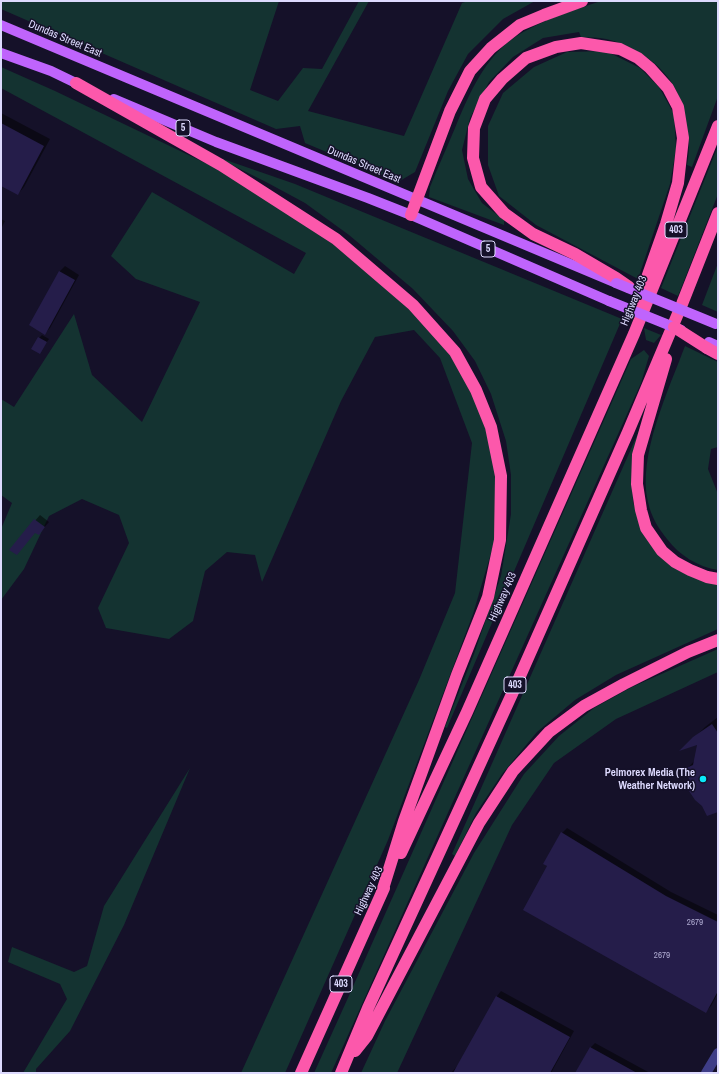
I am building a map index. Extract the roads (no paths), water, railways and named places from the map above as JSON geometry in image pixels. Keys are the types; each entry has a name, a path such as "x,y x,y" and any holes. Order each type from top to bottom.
{"highway":[{"path":"411,216 450,111 470,71 491,48 520,25 582,1"},
{"path":"634,290 575,254 533,234 504,213 481,187 473,158 474,128 485,99 502,79 526,58 556,47 581,43 620,49 644,63 660,79 668,88 678,107 683,138 678,182 668,217 643,288 634,334"},
{"path":"76,83 221,165 336,239 413,305 454,352 476,390 491,427 501,476 500,540 488,597 457,675 404,821 381,895"},
{"name":"Highway 403","path":"301,1073 381,895 467,712 634,334 718,126"},
{"name":"403","path":"342,1069 628,432 682,304 718,213"},
{"path":"682,304 638,455 637,484 641,510 646,528 662,551 675,562 690,570 718,579"},
{"path":"674,327 711,345 718,354"},
{"path":"342,1069 367,1036 479,823 513,771 549,732 584,706 638,677 718,640"}],"main road":[{"name":"Dundas Street East","path":"1,25 417,200 616,280"},
{"name":"5","path":"1,53 51,71 216,142 368,198 609,301 674,327"},
{"path":"634,290 717,324"}],"street":[{"path":"706,1073 718,1053"}],"place":[{"name":"Pelmorex Media (The Weather Network)","path":"703,779"}]}
